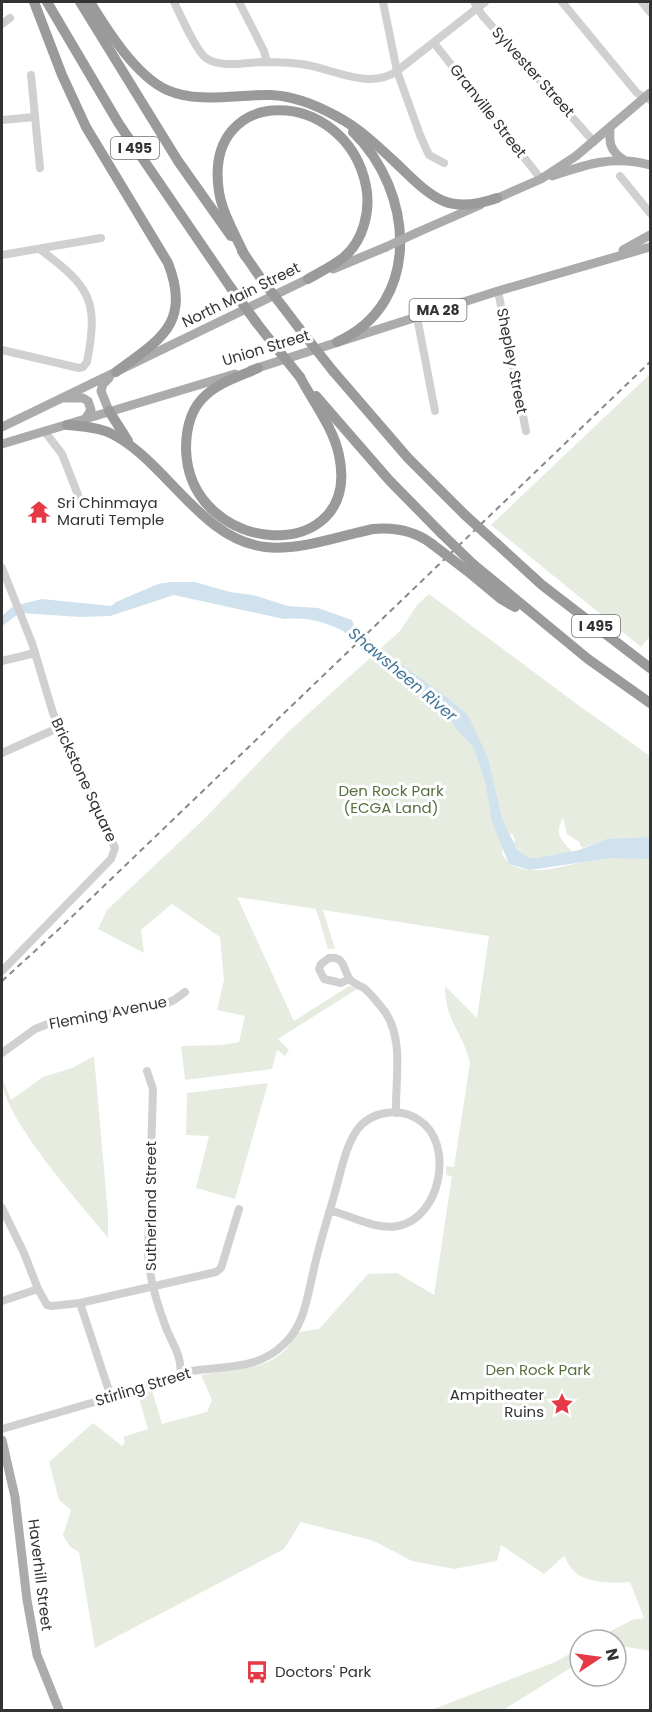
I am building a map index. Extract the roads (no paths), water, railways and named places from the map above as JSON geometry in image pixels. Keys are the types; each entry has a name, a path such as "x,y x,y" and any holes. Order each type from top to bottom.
{"highway":[{"path":"34,2 65,82 86,127 168,263 175,282 175,309 168,329 155,344 116,372"},
{"name":"I 495","path":"47,2 119,124 231,288 300,377 376,466 501,599 535,617 588,659 651,703"},
{"name":"I 495","path":"80,2 178,160 262,280 333,371 395,443 465,515 542,585 651,668"},
{"path":"90,2 145,76 166,90 189,97 273,95 302,101 326,111 363,133 423,189 437,199 460,205 496,198"},
{"path":"245,256 219,194 218,167 221,152 229,136 250,117 264,111 280,109 301,112 320,120 351,148 363,175 367,197 365,220 357,242 343,258 308,279"},
{"path":"326,111 357,137 380,166 399,217 400,237 395,277 383,303 373,318 360,330 337,342"},
{"path":"258,368 220,386 202,399 191,418 186,446 190,475 204,501 228,522 242,530 257,534 283,536 309,529 326,516 337,493 340,468 337,449 300,377"},
{"path":"109,411 130,445 212,522 248,543 289,547 386,528 411,532 470,567"},
{"path":"67,425 99,429 130,445"}],"main road":[{"path":"541,179 594,142 649,97"},
{"path":"610,128 610,146 616,155 651,165"},
{"path":"541,179 585,165 624,159"},
{"name":"North Main Street","path":"2,427 308,279 541,179"},
{"name":"MA 28","path":"599,261 651,235"},
{"path":"599,261 651,247"},
{"name":"Union Street","path":"2,444 258,368 599,261"},
{"path":"109,411 101,395 101,389 105,381 116,372"},
{"path":"62,397 83,398 88,401 91,410 86,418"},
{"name":"Haverhill Street","path":"2,1440 15,1497 27,1600 37,1655 59,1710"}],"street":[{"path":"174,2 202,54 207,58 225,63 304,64 368,79 384,77 397,71 476,4 484,2"},
{"path":"239,2 264,51 267,62"},
{"path":"383,2 397,71 426,150 434,159 444,163"},
{"path":"562,2 637,93 649,97"},
{"path":"642,2 651,12"},
{"name":"Sylvester Street","path":"476,4 594,142"},
{"path":"2,24 10,18"},
{"name":"Granville Street","path":"430,45 541,179"},
{"path":"31,75 40,168"},
{"path":"2,120 35,117"},
{"path":"620,176 651,213"},
{"path":"2,255 101,238"},
{"path":"2,350 79,368 87,362 93,322 88,298 75,277 41,249"},
{"name":"Shepley Street","path":"498,291 526,431"},
{"path":"417,317 435,411"},
{"path":"45,432 62,454 80,500"},
{"name":"Brickstone Square","path":"2,568 35,653 49,701 113,839 115,851 111,859 2,971"},
{"path":"2,592 11,590"},
{"path":"2,661 35,653"},
{"path":"2,753 60,727"},
{"path":"329,1212 383,1226 395,1227 408,1223 423,1213 436,1189 439,1164 437,1144 427,1127 419,1119 396,1113 397,1052 394,1031 375,999 365,989 349,979"},
{"name":"Fleming Avenue","path":"2,1053 29,1032 53,1022 163,1005 185,992"},
{"name":"Sutherland Street","path":"147,1071 153,1089 148,1252 152,1287 165,1328 181,1363 180,1373"},
{"name":"Stirling Street","path":"2,1429 170,1380 180,1373 247,1365 269,1357 286,1343 301,1318 347,1150 357,1131 366,1121 377,1115 396,1113"},
{"path":"2,1208 47,1305 80,1303 216,1272 221,1268 239,1209"},
{"path":"2,1301 38,1289"},
{"path":"80,1303 111,1397"}],"water":[{"name":"Shawsheen River","path":"195,582 230,592 253,595 288,606 318,608 352,620 354,626 392,658 468,715 488,758 502,819 517,849 529,858 579,850 607,839 650,837 650,859 610,858 530,870 509,864 492,822 485,781 474,748 457,730 448,715 343,631 328,625 307,619 284,619 174,595 110,616 81,617 20,613 2,626 2,616 13,606 42,599 111,606 158,584"}],"railway":[{"path":"2,981 58,930 650,362"}],"place":[{"name":"Sri Chinmaya Maruti Temple","path":"39,512"},
{"name":"Ampitheater Ruins","path":"562,1404"},
{"name":"Doctors' Park","path":"257,1672"}],"park label":[{"name":"Den Rock Park (ECGA Land)","path":"391,800"},
{"name":"Den Rock Park","path":"538,1370"}]}
